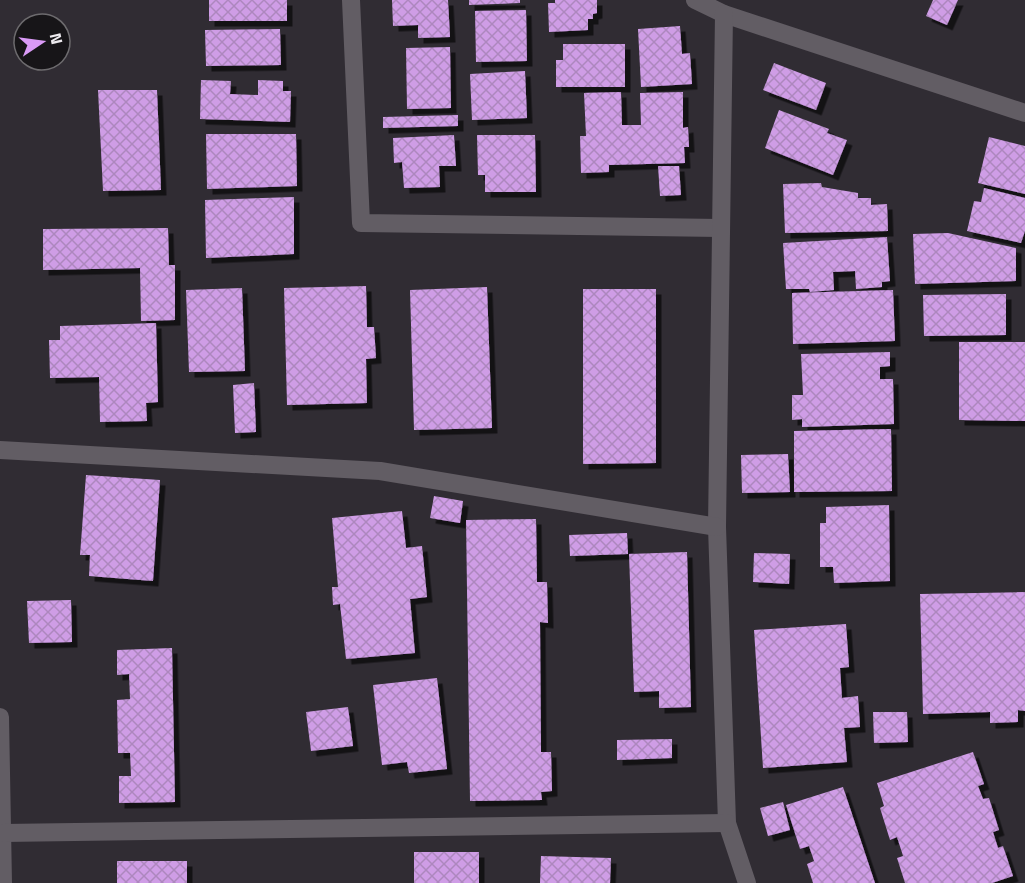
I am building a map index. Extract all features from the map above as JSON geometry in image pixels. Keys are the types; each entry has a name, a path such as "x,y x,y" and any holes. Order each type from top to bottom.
{"street":[{"path":"351,0 361,223 720,228"},
{"path":"695,0 724,14 1025,113"},
{"path":"724,14 717,527 727,823 747,883"},
{"path":"0,450 380,471 717,527"},
{"path":"0,717 3,883"},
{"path":"3,833 727,823"}],"building":[{"path":"209,0 287,0 287,21 209,21"},
{"path":"392,0 448,0 450,37 418,38 418,25 393,26"},
{"path":"469,0 520,0 520,3 469,5"},
{"path":"555,0 597,0 597,13 593,14 593,19 588,19 588,30 549,32 548,3 555,3"},
{"path":"933,0 958,0 947,25 926,16"},
{"path":"526,10 527,61 476,62 475,11"},
{"path":"680,26 682,54 690,53 692,84 641,87 638,29"},
{"path":"280,29 281,65 206,66 205,30"},
{"path":"563,44 625,44 625,87 556,87 556,60 563,60"},
{"path":"450,47 451,108 407,109 406,48"},
{"path":"774,63 826,83 816,110 763,90"},
{"path":"525,71 527,118 472,120 470,74"},
{"path":"201,80 231,81 230,94 258,95 258,80 283,81 283,91 291,91 290,122 200,119"},
{"path":"98,90 157,90 161,190 103,191"},
{"path":"621,92 622,125 641,125 640,93 683,92 683,128 688,127 689,147 684,147 685,163 609,165 609,172 581,173 580,136 586,136 584,93"},
{"path":"779,110 829,129 827,133 847,140 833,175 765,148"},
{"path":"458,115 458,126 383,128 383,117"},
{"path":"206,134 296,134 297,186 207,189"},
{"path":"454,135 456,166 439,166 440,187 404,188 402,162 394,163 393,138"},
{"path":"477,135 535,135 536,192 485,192 485,175 478,175"},
{"path":"989,137 1025,146 1025,194 978,183"},
{"path":"658,166 679,166 681,195 660,196"},
{"path":"821,183 822,187 858,193 858,198 871,198 871,205 887,204 888,231 785,233 783,184"},
{"path":"984,188 1025,198 1025,231 1021,243 967,231 974,201 981,202"},
{"path":"294,197 294,254 206,258 205,200"},
{"path":"168,228 169,265 175,265 175,320 141,321 140,268 43,270 43,229"},
{"path":"948,233 1016,248 1016,281 915,284 913,234"},
{"path":"887,237 890,281 882,282 882,287 856,289 855,271 833,272 834,290 810,292 809,289 786,289 783,243"},
{"path":"366,286 367,327 374,327 376,358 366,359 367,403 287,405 284,288"},
{"path":"487,287 492,428 414,430 410,290"},
{"path":"242,288 245,371 189,372 186,290"},
{"path":"583,289 656,289 656,463 583,464"},
{"path":"893,290 895,341 793,344 792,293"},
{"path":"1006,294 1006,335 924,336 923,295"},
{"path":"156,323 158,402 146,403 147,421 100,422 99,377 50,378 49,340 60,340 60,326"},
{"path":"959,342 1025,342 1025,421 959,420"},
{"path":"890,352 890,366 880,367 880,379 893,379 894,424 802,427 802,419 792,420 792,395 803,395 801,354"},
{"path":"254,383 256,432 235,433 233,385"},
{"path":"891,429 892,491 794,492 794,431"},
{"path":"788,454 790,492 742,493 741,455"},
{"path":"86,475 160,480 153,581 89,576 90,555 80,555"},
{"path":"434,496 463,501 460,523 430,518"},
{"path":"889,505 890,581 834,583 833,567 820,567 820,523 826,523 826,507"},
{"path":"402,511 406,548 422,546 427,597 410,599 415,653 346,659 340,604 333,605 332,587 338,587 332,518"},
{"path":"536,519 537,582 547,582 548,623 540,622 541,752 551,752 552,791 541,792 542,800 470,801 466,520"},
{"path":"627,533 628,554 570,556 569,535"},
{"path":"687,552 691,707 659,708 659,691 634,692 629,554"},
{"path":"754,553 790,554 789,584 753,582"},
{"path":"1025,592 1025,711 1018,710 1018,722 990,723 990,712 923,714 920,594"},
{"path":"71,600 72,642 29,643 27,601"},
{"path":"846,624 849,667 840,668 842,698 858,696 860,727 844,728 847,762 763,768 754,630"},
{"path":"172,648 175,802 119,803 119,776 131,776 130,753 118,753 117,700 130,699 129,674 117,675 117,650"},
{"path":"437,678 447,769 409,773 407,762 382,765 373,685"},
{"path":"348,707 353,746 311,751 306,712"},
{"path":"873,712 907,712 908,742 874,743"},
{"path":"672,739 672,758 617,760 617,740"},
{"path":"973,752 984,784 978,786 983,799 989,798 999,830 993,832 998,848 1003,846 1013,876 992,883 905,883 897,858 903,856 897,837 890,840 880,808 884,806 877,783"},
{"path":"843,787 875,883 813,883 807,864 814,861 809,846 800,849 786,805"},
{"path":"783,802 790,830 768,836 760,808"},
{"path":"414,852 479,852 479,883 414,883"},
{"path":"541,856 611,858 610,883 540,883"},
{"path":"117,861 187,861 187,883 117,883"}]}
